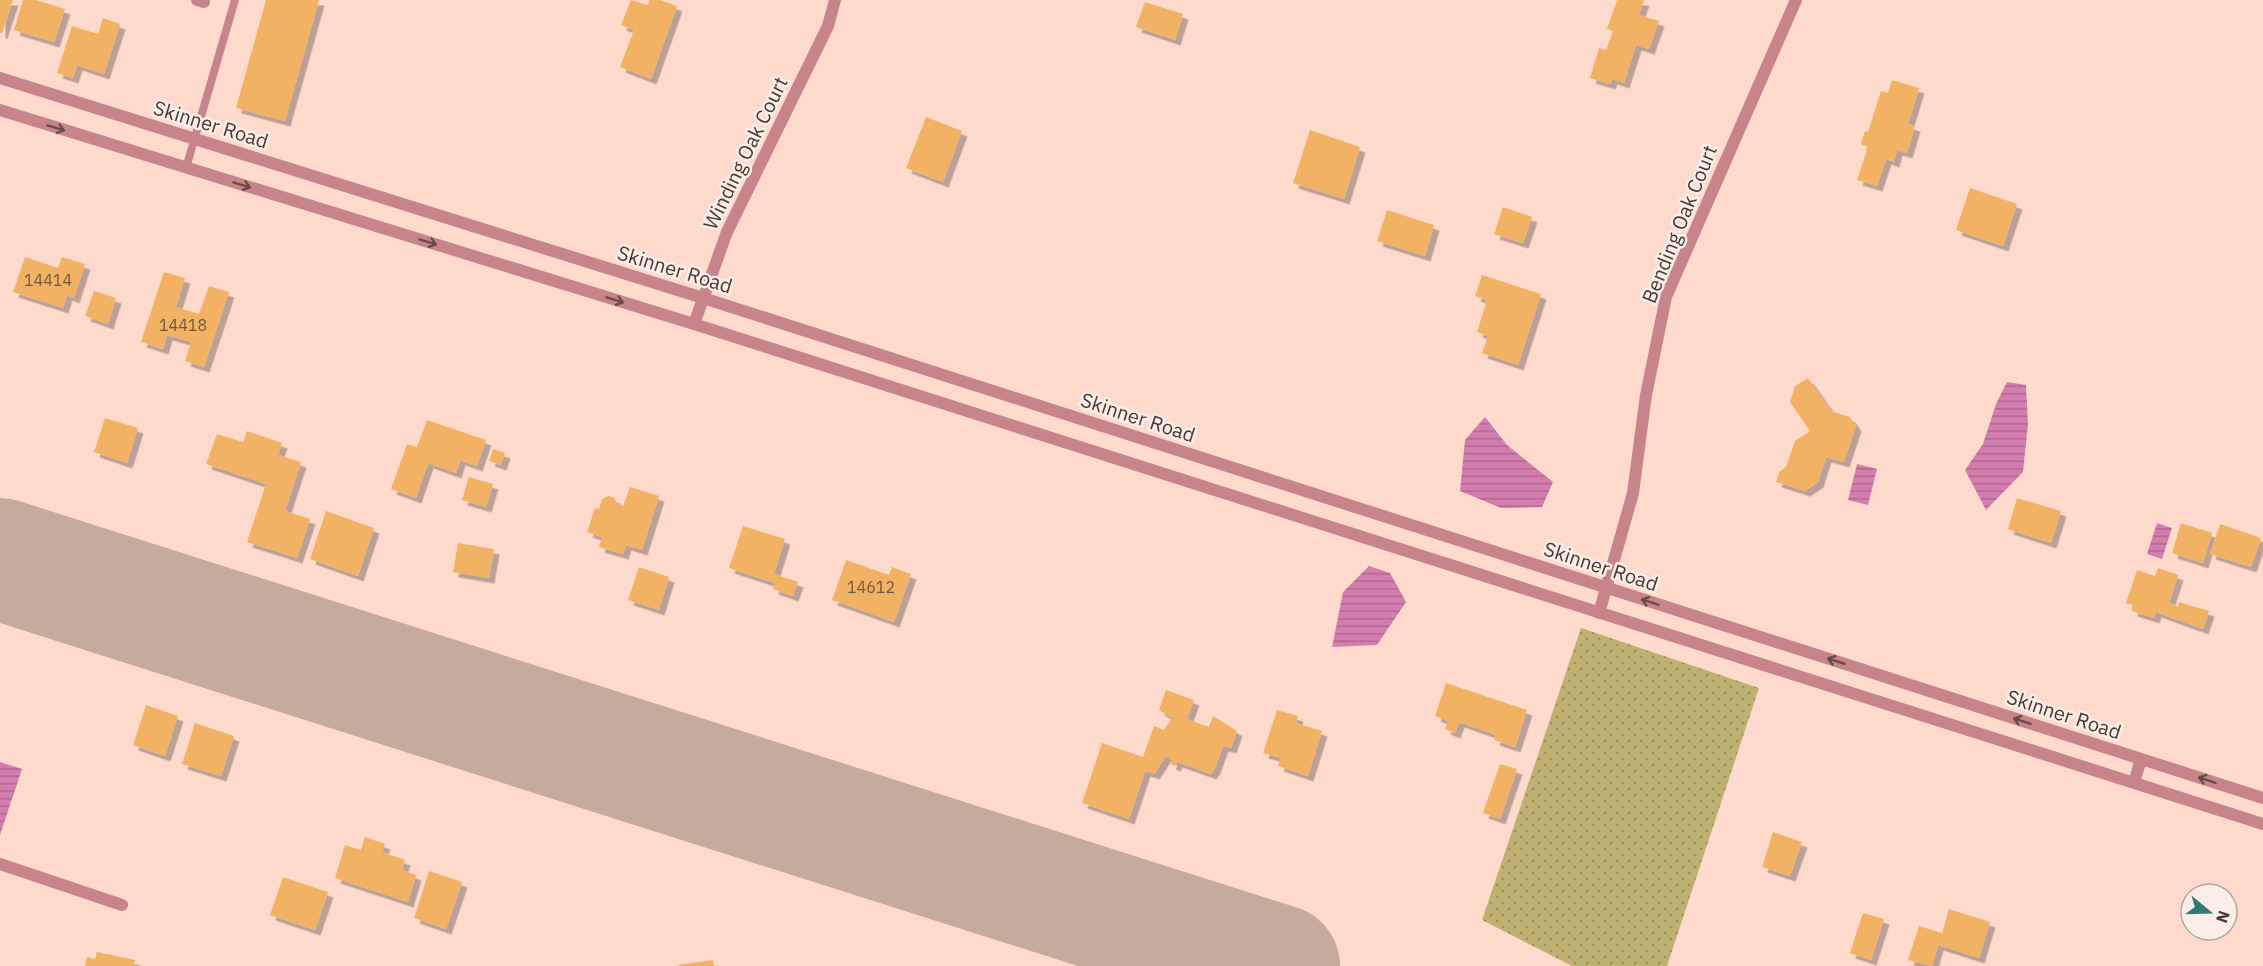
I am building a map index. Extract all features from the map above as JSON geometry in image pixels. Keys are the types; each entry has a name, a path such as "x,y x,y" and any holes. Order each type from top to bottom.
{"street":[{"name":"Winding Oak Court","path":"694,324 727,232 828,26 835,0"},
{"name":"Bending Oak Court","path":"1599,613 1633,493 1646,395 1666,297 1796,0"},
{"name":"Skinner Road","path":"0,78 703,298 2263,798"},
{"path":"0,110 694,324 2263,824"},
{"path":"2134,783 2141,759"},
{"path":"0,864 122,905"}],"lane":[{"path":"186,168 235,0"}],"shaded area":[{"path":"2007,382 2026,385 2028,424 2023,472 1986,510 1965,470 1983,444 1996,404"},
{"path":"1485,417 1507,445 1553,482 1542,507 1501,508 1460,491 1465,440"},
{"path":"1857,464 1877,469 1868,505 1848,500"},
{"path":"2157,523 2172,528 2162,559 2147,554"},
{"path":"1369,566 1390,573 1406,602 1377,645 1332,647 1343,592"},
{"path":"1581,628 1759,688 1667,966 1572,966 1482,920"},
{"path":"0,762 22,769 0,835"}],"building":[{"path":"0,0 13,0 2,33 0,33"},
{"path":"23,0 36,0 65,9 54,42 14,30"},
{"path":"266,0 319,0 285,121 236,108"},
{"path":"631,0 648,5 649,0 660,0 677,6 651,79 620,67 634,30 621,25"},
{"path":"1617,0 1644,0 1639,15 1659,21 1649,49 1636,45 1624,83 1612,79 1610,84 1590,78 1599,48 1606,50 1613,31 1607,29"},
{"path":"1145,2 1183,14 1175,40 1136,27"},
{"path":"103,18 120,24 104,74 77,65 73,78 57,73 72,26 98,34"},
{"path":"1892,80 1919,88 1908,124 1915,126 1907,153 1897,150 1894,162 1886,159 1877,186 1857,180 1868,147 1861,144 1865,131 1868,132 1881,91 1888,93"},
{"path":"926,117 962,131 943,182 906,168"},
{"path":"1310,130 1360,147 1344,199 1293,183"},
{"path":"1970,188 2017,204 2003,246 1956,230"},
{"path":"1503,207 1532,217 1523,243 1494,234"},
{"path":"1387,210 1434,225 1425,256 1377,241"},
{"path":"25,257 58,268 62,257 85,264 74,298 67,295 63,308 13,292"},
{"path":"164,272 185,278 176,307 199,314 209,286 229,292 204,367 185,361 191,342 167,335 163,349 141,342"},
{"path":"1482,275 1541,294 1518,365 1482,353 1488,336 1477,332 1487,300 1475,296"},
{"path":"94,291 116,298 108,324 85,316"},
{"path":"1808,378 1831,411 1850,417 1856,426 1844,462 1826,457 1818,482 1805,491 1776,482 1779,472 1786,467 1795,441 1810,431 1790,402 1795,386"},
{"path":"105,418 138,428 127,463 94,452"},
{"path":"427,420 486,440 477,466 460,460 456,473 428,463 416,498 391,489 407,444 417,447"},
{"path":"247,431 282,443 278,455 301,462 285,511 310,519 297,558 247,542 266,484 206,464 217,434 243,442"},
{"path":"493,449 505,453 501,465 489,461"},
{"path":"469,477 493,484 486,507 462,500"},
{"path":"630,487 659,496 642,550 626,545 623,554 599,547 602,537 587,532 595,508 599,509 602,499 608,496 615,498 617,504 623,506"},
{"path":"2017,498 2061,511 2051,543 2008,529"},
{"path":"326,511 374,528 358,576 310,559"},
{"path":"2181,523 2212,533 2203,563 2172,553"},
{"path":"2220,524 2261,538 2251,567 2210,554"},
{"path":"743,526 785,539 774,574 798,582 793,596 773,589 775,583 729,568"},
{"path":"458,543 494,549 489,578 453,572"},
{"path":"846,560 889,575 892,567 911,574 894,622 832,600"},
{"path":"639,567 669,577 659,610 628,600"},
{"path":"2158,568 2178,575 2169,603 2178,606 2179,602 2209,611 2203,629 2156,612 2154,618 2132,611 2133,605 2126,603 2137,570 2155,576"},
{"path":"1446,683 1527,710 1515,747 1494,740 1496,735 1459,722 1455,733 1445,729 1448,721 1435,716"},
{"path":"1166,690 1194,700 1187,719 1209,727 1213,716 1237,731 1231,748 1223,746 1211,774 1177,762 1175,766 1170,764 1172,760 1166,756 1154,774 1145,771 1129,819 1082,803 1102,743 1143,757 1154,726 1164,730 1172,718 1159,710"},
{"path":"146,705 178,716 165,756 133,745"},
{"path":"1277,710 1298,716 1296,723 1322,731 1308,776 1278,766 1281,758 1263,753"},
{"path":"195,723 234,736 221,776 182,764"},
{"path":"1500,764 1517,769 1500,819 1483,813"},
{"path":"1773,832 1802,842 1790,876 1762,867"},
{"path":"365,837 385,844 382,852 405,860 402,870 416,875 408,902 335,878 345,845 361,850"},
{"path":"429,871 462,882 446,929 414,918"},
{"path":"283,877 328,892 315,930 270,915"},
{"path":"1949,909 1990,922 1979,958 1938,945 1932,966 1908,960 1919,926 1942,933"},
{"path":"1863,913 1884,919 1871,960 1850,953"},
{"path":"97,952 135,960 134,966 85,966 87,957 95,959"},
{"path":"713,960 714,966 678,966 678,965"}],"runway":[{"path":"0,559 1279,966"}]}
